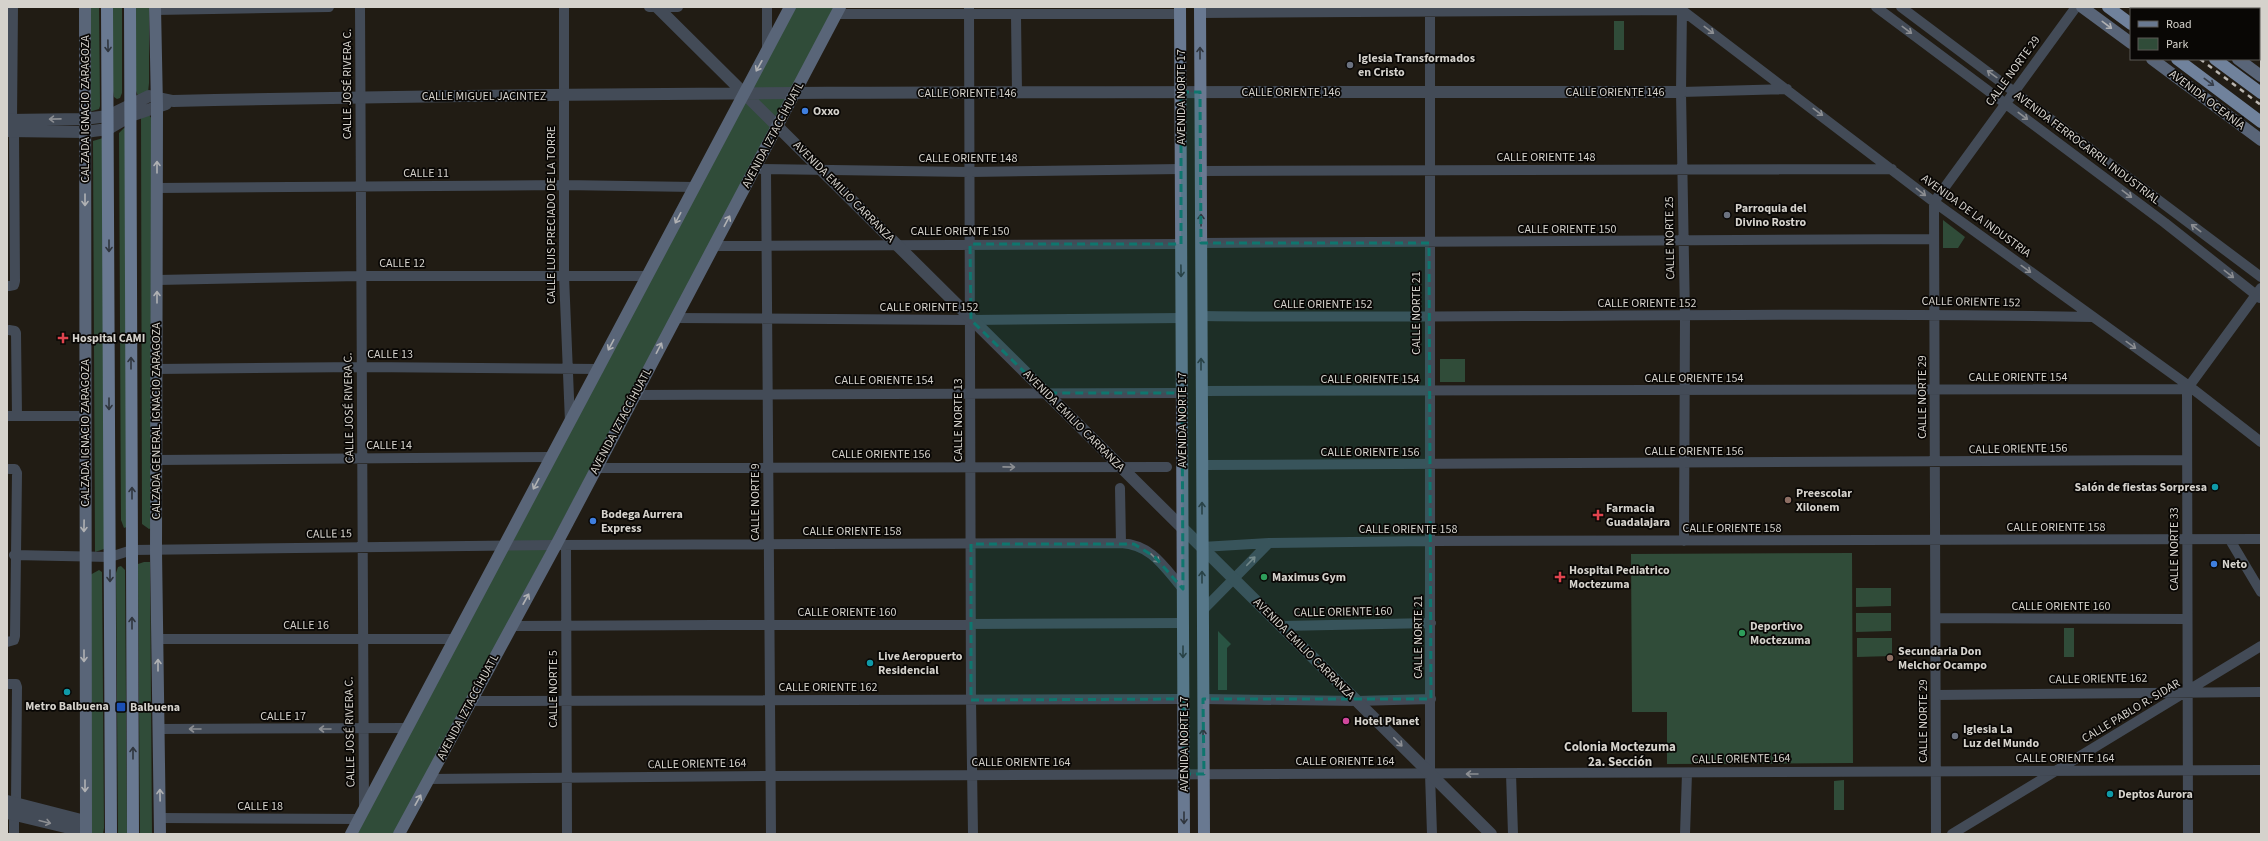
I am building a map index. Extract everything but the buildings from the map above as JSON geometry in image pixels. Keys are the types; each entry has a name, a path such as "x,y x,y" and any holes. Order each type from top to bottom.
{"highway":[{"path":"2108,7 2130,23"},
{"name":"AVENIDA OCEANÍA","path":"2178,60 2261,122"},
{"path":"2216,60 2261,93"}],"main road":[{"name":"CALZADA IGNACIO ZARAGOZA","path":"84,7 86,416 84,556 86,829"},
{"path":"107,7 111,834"},
{"name":"CALZADA GENERAL IGNACIO ZARAGOZA","path":"130,7 133,834"},
{"path":"351,834 790,7"},
{"path":"2082,7 2130,42"},
{"name":"CALZADA GENERAL IGNACIO ZARAGOZA","path":"155,8 157,102 156,551 160,834"},
{"name":"AVENIDA IZTACCÍHUATL","path":"399,834 472,701 511,626 561,545 596,468 714,246 760,169 778,126 838,10"},
{"name":"AVENIDA NORTE 17","path":"1200,10 1204,834"},
{"name":"AVENIDA NORTE 17","path":"1180,11 1184,834"},
{"name":"AVENIDA OCEANÍA","path":"2153,60 2261,140"},
{"path":"2239,60 2261,76"}],"street":[{"path":"9,286 14,285 15,281 10,126 13,7"},
{"path":"155,8 329,7"},
{"name":"CALLE JOSÉ RIVERA C.","path":"360,7 363,547 361,814"},
{"name":"CALLE LUIS PRECIADO DE LA TORRE","path":"564,7 564,276 566,367 570,422"},
{"path":"649,7 678,7"},
{"name":"AVENIDA EMILIO CARRANZA","path":"657,7 1491,834"},
{"path":"767,7 767,52"},
{"name":"AVENIDA FERROCARRIL INDUSTRIAL","path":"1876,7 2259,294"},
{"name":"AVENIDA FERROCARRIL INDUSTRIAL","path":"1901,7 2261,277"},
{"name":"CALLE NORTE 29","path":"1936,834 1934,202 2076,7"},
{"path":"1200,10 1681,8"},
{"name":"AVENIDA DE LA INDUSTRIA","path":"1681,8 1934,202 2093,317 2261,442"},
{"name":"CALLE NORTE 25","path":"1681,8 1682,241 1685,316 1683,464 1684,541"},
{"path":"838,10 969,11 1016,16 1180,11"},
{"name":"CALLE NORTE 21","path":"1430,10 1430,774 1432,834"},
{"name":"CALLE NORTE 13","path":"969,11 971,700 974,775 973,834"},
{"path":"1016,16 1017,93"},
{"name":"CALLE ORIENTE 146","path":"795,94 1681,92 1787,89"},
{"name":"CALLE MIGUEL JACINTEZ","path":"108,129 157,102 173,101 361,97 795,94"},
{"name":"CALLE MIGUEL JACINTEZ","path":"108,116 149,96 157,102"},
{"path":"10,126 108,116"},
{"path":"10,126 84,132 108,129"},
{"name":"CALLE ORIENTE 148","path":"760,169 970,172 1181,169"},
{"name":"CALLE NORTE 9","path":"760,169 768,246 768,544 771,834"},
{"name":"CALLE ORIENTE 148","path":"1200,171 1892,169"},
{"name":"CALLE 11","path":"156,188 563,185 695,187"},
{"path":"2164,223 2173,210"},
{"name":"CALLE ORIENTE 150","path":"1201,243 1429,243 1934,239"},
{"name":"CALLE ORIENTE 150","path":"714,246 896,244 1181,244"},
{"name":"CALLE 12","path":"157,280 361,276 648,276"},
{"path":"2188,388 2259,294"},
{"name":"CALLE ORIENTE 152","path":"1201,316 1429,318 1935,314 2093,317"},
{"name":"CALLE ORIENTE 152","path":"675,318 971,320 1182,318"},
{"path":"9,330 15,331 16,333 12,416 86,416"},
{"name":"CALLE 13","path":"156,369 566,367 599,369"},
{"name":"CALLE ORIENTE 154","path":"1202,391 1430,392 2188,388"},
{"name":"CALLE NORTE 33","path":"2188,388 2188,834"},
{"name":"CALLE ORIENTE 154","path":"635,396 971,392 1182,393"},
{"name":"CALLE 14","path":"156,460 550,457"},
{"name":"CALLE ORIENTE 156","path":"1202,464 1430,465 1935,463 2187,460"},
{"name":"CALLE ORIENTE 156","path":"596,468 970,466 1122,469 1167,468"},
{"path":"7,642 14,640 15,636 14,555 17,473 15,469 9,469"},
{"path":"1120,488 1121,543"},
{"name":"CALLE ORIENTE 158","path":"1202,547 1269,543 1431,541 2261,539"},
{"path":"2230,540 2261,592"},
{"name":"CALLE ORIENTE 158","path":"503,546 1121,543 1134,544 1146,549 1183,589"},
{"path":"1203,610 1269,543"},
{"name":"CALLE NORTE 5","path":"561,545 566,626 567,834"},
{"name":"CALLE 15","path":"132,550 156,551 503,546"},
{"path":"14,555 110,557 132,550"},
{"name":"CALLE ORIENTE 160","path":"1936,618 2187,619"},
{"name":"CALLE ORIENTE 160","path":"511,626 1184,623"},
{"name":"CALLE ORIENTE 160","path":"1281,626 1431,623"},
{"name":"CALLE 16","path":"158,639 454,639"},
{"name":"CALLE PABLO R. SIDAR","path":"1952,834 2261,646"},
{"path":"9,684 16,684 17,687 11,808 14,834"},
{"name":"CALLE ORIENTE 162","path":"1936,694 2188,691 2261,692"},
{"name":"CALLE ORIENTE 162","path":"472,701 1183,699"},
{"path":"1203,699 1356,701 1431,699"},
{"name":"CALLE 17","path":"159,729 406,728"},
{"name":"CALLE ORIENTE 164","path":"429,779 974,775 1687,773 1936,770 2054,772 2261,770"},
{"path":"1685,834 1687,773"},
{"path":"1511,774 1513,834"},
{"path":"11,808 86,829"},
{"name":"CALLE 18","path":"160,818 361,814"}],"highlighted area":[{"path":"1181,92 1200,92 1201,243 1429,243 1431,699 1203,699 1204,774 1184,774 1183,699 971,700 971,544 1134,544 1155,557 1183,589 1182,393 1046,393 971,320 970,244 1181,244"}],"green space":[{"path":"86,7 99,7 100,106 99,109 89,112"},
{"path":"113,7 122,7 122,93 120,98 117,99 114,97 113,91"},
{"path":"136,7 149,7 148,93 138,96 136,91"},
{"path":"793,7 837,7 395,834 354,834"},
{"path":"1614,21 1624,21 1624,50 1614,50"},
{"path":"149,115 152,119 153,527 149,529 142,524 141,117"},
{"path":"124,128 126,129 129,526 124,528 121,520 119,133"},
{"path":"103,138 107,548 95,552 93,141"},
{"path":"1943,220 1965,237 1958,248 1943,248"},
{"path":"1440,359 1465,359 1465,382 1440,382"},
{"name":"Deportivo Moctezuma","path":"1852,553 1853,763 1667,764 1667,712 1632,712 1631,554"},
{"path":"150,562 152,834 140,834 138,564"},
{"path":"121,566 125,570 127,834 118,834 116,573 118,567"},
{"path":"99,570 102,572 104,828 103,834 91,834 90,575"},
{"path":"1856,588 1891,588 1891,606 1856,607"},
{"path":"1856,613 1891,613 1891,631 1856,632"},
{"path":"2064,628 2074,628 2074,657 2064,657"},
{"path":"1218,631 1231,644 1227,648 1227,690 1218,690"},
{"path":"1857,638 1892,638 1892,656 1857,657"},
{"path":"1844,780 1844,810 1834,810 1834,781"}],"railway":[{"path":"2201,60 2261,105"}],"place":[{"name":"Iglesia Transformados en Cristo","path":"1350,65"},
{"name":"Oxxo","path":"805,111"},
{"name":"Parroquia del Divino Rostro","path":"1727,215"},
{"name":"Hospital CAMI","path":"63,338"},
{"name":"Salón de fiestas Sorpresa","path":"2215,487"},
{"name":"Preescolar Xilonem","path":"1788,500"},
{"name":"Farmacia Guadalajara","path":"1598,515"},
{"name":"Bodega Aurrera Express","path":"593,521"},
{"name":"Neto","path":"2214,564"},
{"name":"Maximus Gym","path":"1264,577"},
{"name":"Hospital Pediatrico Moctezuma","path":"1560,577"},
{"name":"Deportivo Moctezuma","path":"1742,633"},
{"name":"Secundaria Don Melchor Ocampo","path":"1890,658"},
{"name":"Live Aeropuerto Residencial","path":"870,663"},
{"name":"Metro Balbuena","path":"67,692"},
{"name":"Balbuena","path":"121,707"},
{"name":"Hotel Planet","path":"1346,721"},
{"name":"Iglesia La Luz del Mundo","path":"1955,736"},
{"name":"Deptos Aurora","path":"2110,794"}],"district":[{"name":"Colonia Moctezuma 2a. Sección","path":"1620,754"}]}
